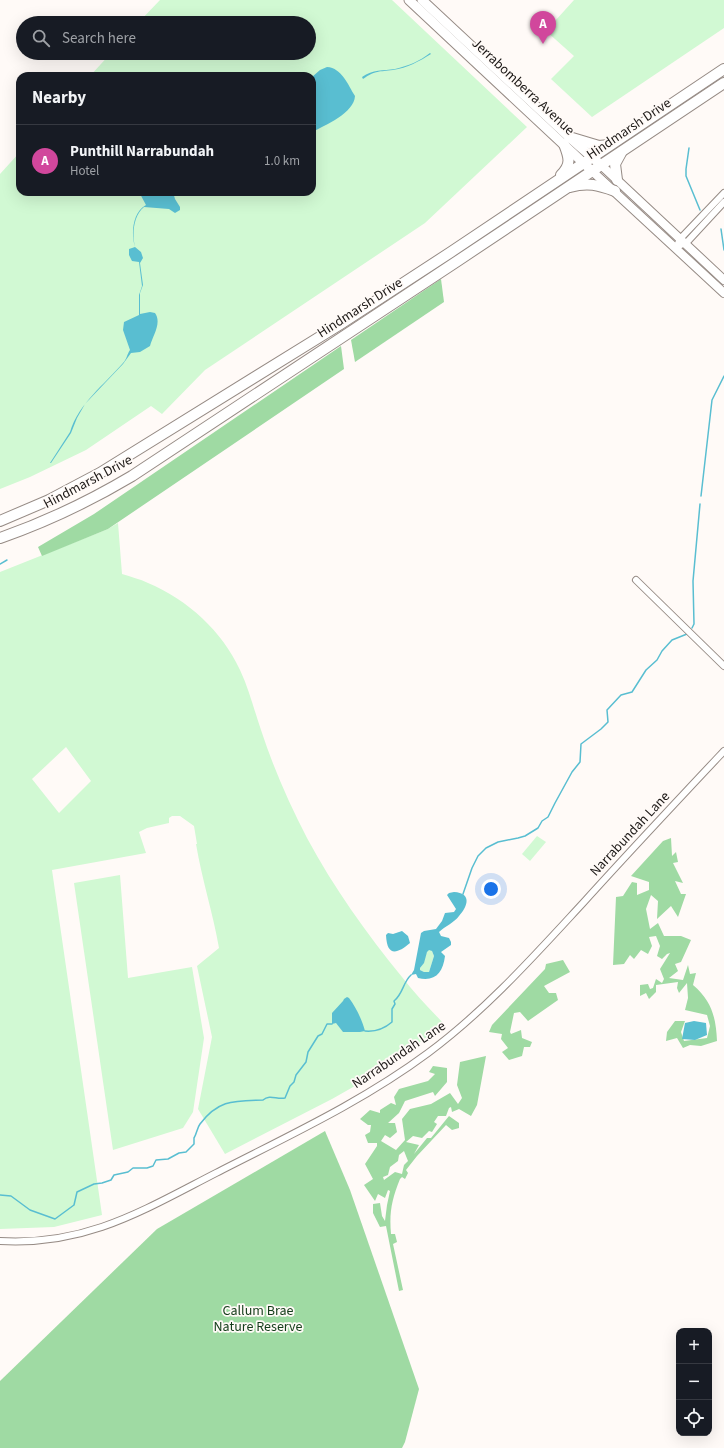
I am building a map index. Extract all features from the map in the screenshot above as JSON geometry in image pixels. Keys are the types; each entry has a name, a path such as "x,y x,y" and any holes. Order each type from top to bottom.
{"main road":[{"name":"Jerrabomberra Avenue","path":"409,0 474,60 588,160 601,165"},
{"name":"Jerrabomberra Avenue","path":"422,0 566,140"},
{"path":"459,46 472,47 474,60"},
{"name":"Hindmarsh Drive","path":"0,521 49,500 100,473 339,325 452,252 724,70"},
{"name":"Hindmarsh Drive","path":"0,538 57,516 115,486 724,83"},
{"path":"535,196 567,168 569,157 566,140 599,146 611,145"},
{"path":"617,180 615,164 623,150"},
{"name":"Jerrabomberra Avenue","path":"588,160 592,171"},
{"path":"562,190 579,185 593,184 615,191"},
{"path":"339,325 346,334"}],"street":[{"name":"Jerrabomberra Avenue","path":"601,165 724,280"},
{"name":"Jerrabomberra Avenue","path":"592,171 724,293"},
{"path":"676,248 724,193"},
{"path":"682,241 724,202"},
{"path":"688,259 694,252"},
{"path":"636,580 692,633 724,666"},
{"name":"Narrabundah Lane","path":"0,1241 37,1241 69,1237 92,1231 122,1220 360,1098 416,1062 448,1038 499,993 724,751"}],"green space":[{"path":"160,0 392,0 527,127 425,223 205,370 162,414 151,406 86,450 30,477 0,489 0,174 16,156 16,196 316,196 316,72 94,72 105,60 316,60 316,16 145,16"},
{"path":"574,0 724,0 724,28 592,117 551,79 574,56 546,31"},
{"path":"441,279 444,302 355,362 351,340"},
{"path":"341,346 344,369 108,529 42,556 38,547 94,514"},
{"path":"118,523 122,574 145,582 177,598 202,618 224,642 240,670 276,771 294,812 317,857 351,910 376,944 412,989 444,1024 383,1070 332,1099 225,1154 198,1109 212,1037 197,966 219,948 198,857 194,826 180,816 172,816 169,818 169,823 147,828 139,832 146,853 52,870 102,1215 54,1227 0,1229 0,572 108,529","holes":["66,747 91,781 59,813 32,779"]},
{"path":"537,836 546,842 530,861 522,854"},
{"path":"671,838 672,856 676,852 678,862 673,863 683,883 675,881 681,894 686,894 678,917 671,906 657,919 658,901 651,895 646,909 650,929 658,923 664,936 681,936 691,940 681,962 675,964 678,971 669,978 683,980 688,965 690,974 696,973 693,985 705,997 712,1010 716,1025 717,1041 701,1046 690,1045 683,1048 677,1038 666,1041 667,1032 675,1021 685,1021 681,1032 684,1041 707,1038 710,1026 707,1015 685,1010 688,998 687,983 679,993 677,988 678,982 656,985 656,992 649,999 646,993 640,996 640,985 648,984 650,989 653,988 656,979 662,983 664,979 660,969 670,953 662,959 657,956 660,946 656,936 649,937 652,946 648,954 641,950 634,959 630,955 624,964 613,965 616,897 623,896 632,882 637,883 637,895 649,890 649,882 631,876 663,841"},
{"path":"120,875 128,978 192,967 204,1038 193,1112 183,1128 113,1150 74,883"},
{"path":"429,949 432,951 434,956 429,972 424,972 420,970 420,968"},
{"path":"563,960 570,972 544,986 549,993 556,993 558,1000 528,1021 520,1012 514,1013 510,1032 511,1034 521,1030 522,1038 532,1042 530,1047 524,1047 522,1056 509,1060 502,1052 508,1048 501,1039 502,1034 489,1032 492,1025 545,969 546,964"},
{"path":"486,1056 477,1105 471,1116 459,1109 452,1112 451,1107 449,1108 446,1116 438,1116 434,1122 437,1124 432,1132 429,1131 422,1138 413,1136 406,1142 419,1145 414,1154 427,1138 431,1138 449,1116 459,1123 459,1128 452,1130 446,1125 417,1156 406,1170 408,1173 405,1179 402,1177 397,1186 393,1199 390,1226 391,1234 395,1234 397,1242 393,1244 403,1290 399,1291 386,1226 380,1227 373,1213 373,1204 380,1203 382,1216 385,1221 390,1191 388,1190 385,1198 378,1194 375,1201 364,1185 373,1179 365,1164 377,1146 377,1143 368,1143 365,1135 370,1132 371,1125 368,1125 360,1119 370,1110 380,1113 380,1110 391,1103 396,1105 394,1097 399,1089 428,1081 435,1074 429,1072 433,1066 447,1068 447,1082 435,1096 433,1092 405,1101 399,1113 388,1123 395,1123 397,1132 390,1138 385,1135 381,1141 396,1150 405,1140 402,1119 410,1109 431,1104 450,1093 458,1104 462,1098 457,1085 460,1062","holes":["404,1151 408,1161 404,1165 402,1174 395,1172 384,1180 383,1177 388,1175 390,1167 398,1161 399,1155"]},
{"name":"Callum Brae Nature Reserve","path":"325,1131 350,1190 419,1389 405,1442 402,1448 0,1448 0,1381 157,1229"}],"water":[{"path":"430,53 431,54 427,57 408,66 398,69 381,71 363,79 362,77 374,71 395,69 405,66 418,61"},
{"path":"327,67 337,70 347,82 355,96 350,108 345,113 316,130 316,74"},
{"path":"141,196 174,196 180,210 175,213 169,209 144,207 140,211 134,226 135,247 133,230 135,218 141,209 146,205"},
{"path":"135,247 141,252 143,258 140,263 143,285 140,293 140,314 150,312 155,313 158,321 156,329 150,346 140,352 131,353 123,364 86,403 116,371 130,350 123,330 124,322 139,315 139,295 142,286 139,262 132,261 129,255 129,249"},
{"path":"84,405 71,433 50,463 70,432 79,412"},
{"path":"454,892 464,895 467,901 465,908 452,923 439,932 441,936 449,938 451,942 451,945 441,952 445,956 440,971 437,975 429,979 418,978 416,974 411,975 414,970 421,933 436,929 442,921 445,913 454,912 456,909 447,895","holes":["429,950 432,951 434,956 429,972 424,972 420,970 420,968 424,963 427,952"]},
{"path":"402,931 408,936 410,943 397,951 391,950 388,947 386,935 388,933 393,934"},
{"path":"347,997 356,1009 365,1031 343,1032 336,1023 332,1024 332,1013"},
{"path":"694,1021 706,1023 707,1035 695,1040 682,1039 685,1023"}],"waterway":[{"path":"689,148 686,176 700,210"},
{"path":"721,229 724,250"},
{"path":"701,496 712,400 724,376"},
{"path":"692,628 694,624 693,581 700,504"},
{"path":"0,564 7,560"},
{"path":"463,894 472,868 478,856 486,848 498,842 525,836 538,828 542,821 548,817 572,772 580,762 581,744 608,722 607,710 621,695 632,692 646,670 657,660 662,651 672,640 687,634"},
{"path":"365,1031 380,1030 392,1022 392,1009 395,1004 394,1001 411,975"},
{"path":"0,1195 11,1196 30,1210 55,1219 74,1205 77,1192 94,1184 111,1180 114,1175 128,1172 133,1168 147,1168 153,1166 156,1160 168,1159 179,1153 186,1152 194,1144 194,1138 200,1124 207,1116 221,1106 236,1101 263,1100 268,1097 285,1098 290,1086 294,1082 296,1075 306,1062 308,1052 318,1036 322,1034 327,1024 332,1024"}],"place":[{"name":"Punthill Narrabundah","path":"543,44"}]}
